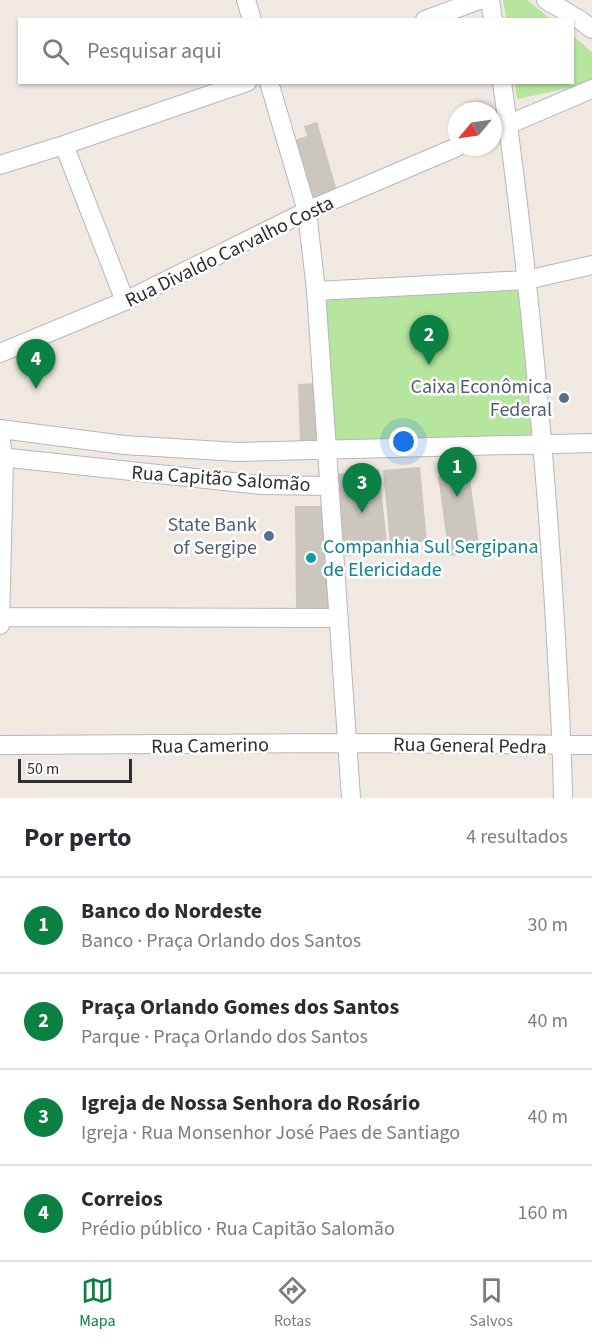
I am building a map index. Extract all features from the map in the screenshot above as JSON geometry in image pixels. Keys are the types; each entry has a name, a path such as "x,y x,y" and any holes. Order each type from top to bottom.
{"street":[{"path":"246,0 251,18"},
{"path":"430,18 479,0"},
{"path":"490,0 493,18"},
{"path":"546,0 592,29"},
{"path":"0,165 241,84"},
{"path":"270,84 307,211 316,291 326,449 592,443"},
{"path":"501,102 502,84"},
{"path":"502,127 592,89"},
{"path":"502,139 527,280 544,445 563,798"},
{"path":"64,145 125,301"},
{"name":"Rua Divaldo Carvalho Costa","path":"0,353 125,301 307,211 448,151"},
{"path":"316,291 527,280 592,265"},
{"name":"Rua Capitão Salomão","path":"0,429 124,445 238,453 326,449 330,486 261,485 2,457"},
{"path":"0,437 2,457 0,619 339,618"},
{"path":"330,486 351,798"},
{"name":"Rua General Pedra","path":"348,743 592,745"},
{"name":"Rua Camerino","path":"0,745 348,743"}],"green space":[{"path":"503,0 527,0 550,18 506,18"},
{"path":"574,37 592,52 592,83 517,99 515,84 574,84"},
{"path":"523,289 533,438 332,440 325,293"}],"building":[{"path":"317,122 337,191 311,198 294,140 307,136 304,126"},
{"path":"316,383 319,440 300,441 298,384"},
{"path":"420,467 427,541 390,545 383,470"},
{"path":"379,469 388,552 345,556 336,474"},
{"path":"469,471 480,552 449,556 438,476"},
{"name":"Companhia Sul Sergipana de Elericidade","path":"295,506 325,506 330,612 296,610"}],"place":[{"name":"Praça Orlando Gomes dos Santos","path":"429,365"},
{"name":"Correios","path":"36,389"},
{"name":"Caixa Econômica Federal","path":"564,398"},
{"name":"Banco do Nordeste","path":"457,497"},
{"name":"Igreja de Nossa Senhora do Rosário","path":"362,513"},
{"name":"State Bank of Sergipe","path":"269,536"},
{"name":"Companhia Sul Sergipana de Elericidade","path":"311,558"}]}
